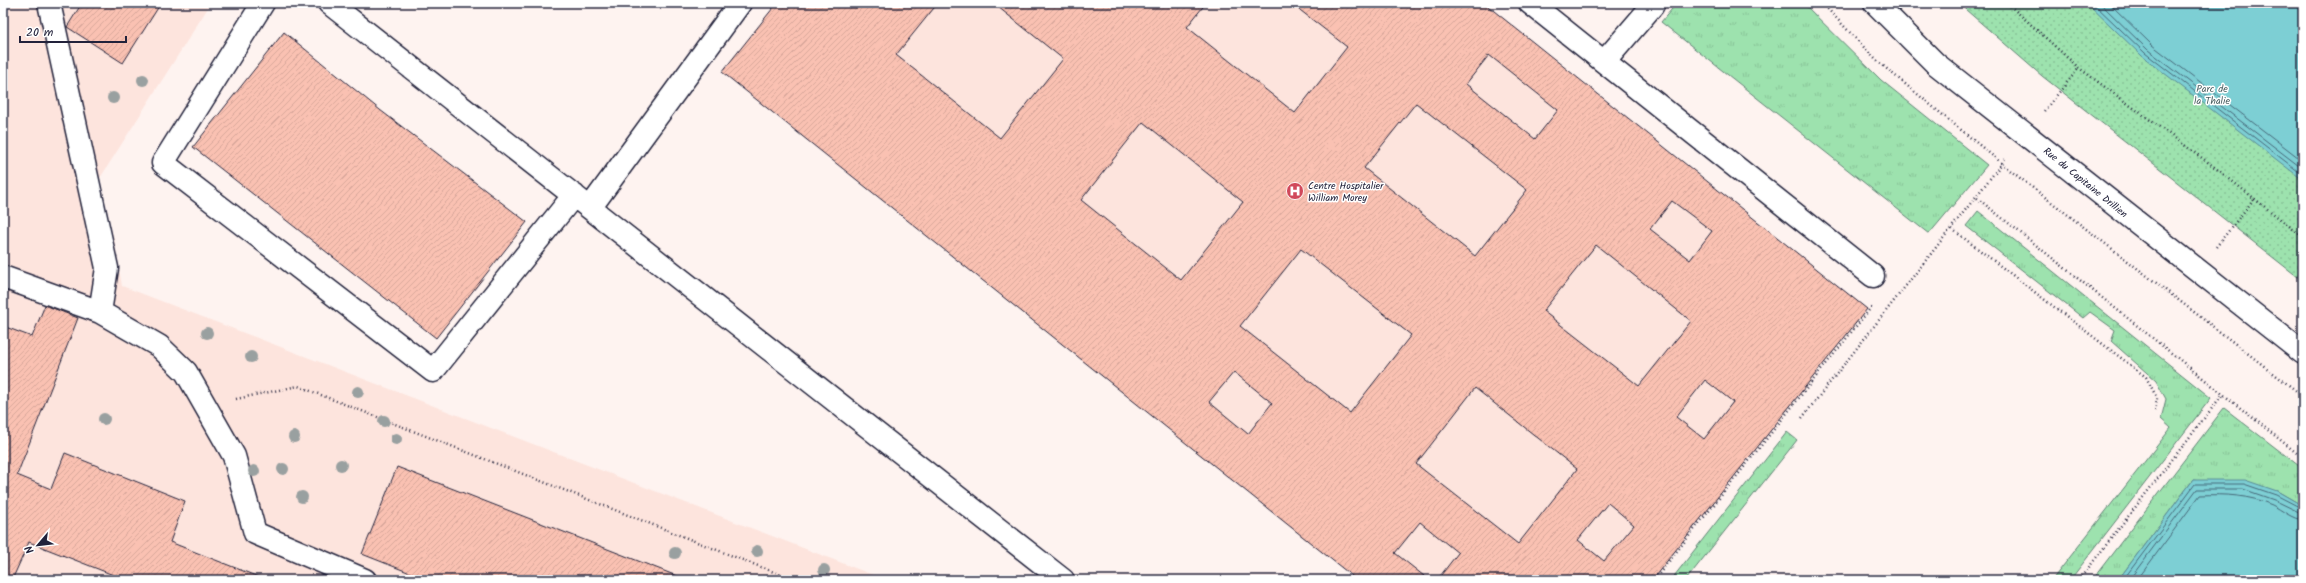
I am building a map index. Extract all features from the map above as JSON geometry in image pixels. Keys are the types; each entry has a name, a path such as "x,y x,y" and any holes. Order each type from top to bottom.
{"lane":[{"path":"49,3 107,268 100,312"},
{"path":"263,3 163,163 433,371 582,201 740,3"},
{"path":"329,3 1063,580"},
{"path":"1530,3 1873,276"},
{"name":"Rue du Capitaine Drillien","path":"1875,3 1936,64 2303,353"},
{"path":"1604,62 1653,4"},
{"path":"3,277 100,312 159,346 186,372 234,456 254,533 364,580"}],"path":[{"path":"1822,3 1876,60 2002,163 2303,396"},
{"path":"2007,3 2079,68 2213,166 2303,237"},
{"path":"1802,418 1977,198 2002,163"},
{"path":"1977,198 2303,458"},
{"path":"1952,229 2146,377 2157,398 2155,414"},
{"path":"1654,580 1878,300"},
{"path":"204,405 298,386 794,580"},
{"path":"2078,580 2223,394"}],"shaded area":[{"path":"3,3 211,3 95,186 114,238 122,286 886,580 3,580"},
{"name":"Centre Hospitalier William Morey","path":"777,3 1484,3 1867,309 1652,580 1357,580 722,72"}],"green space":[{"path":"1677,3 1803,3 1881,80 1987,165 1929,234 1661,22"},
{"name":"Parc de la Thalie","path":"1958,3 2303,3 2303,281 2042,76"},
{"path":"1978,211 2211,398 2070,580 2052,580 2171,428 2161,419 2166,399 2156,381 2111,341 2115,330 2090,312 2083,318 1966,226"},
{"path":"2224,408 2303,469 2303,506 2277,491 2193,480 2118,580 2092,580"},
{"path":"1787,432 1797,440 1686,580 1671,580"}],"water":[{"path":"2087,3 2303,3 2303,180 2142,56"},
{"path":"2193,480 2245,480 2277,491 2303,506 2303,580 2118,580"}],"building":[{"path":"82,3 161,3 123,63 67,27"},
{"name":"Centre Hospitalier William Morey","path":"777,3 938,3 896,55 1000,138 1063,59 993,3 1206,3 1187,27 1295,113 1347,47 1291,3 1484,3 1867,309 1652,580 1437,580 1458,553 1420,522 1395,553 1429,580 1357,580 722,72","holes":["1489,55 1558,110 1535,139 1466,84","1416,103 1527,190 1475,256 1364,168","1143,122 1243,202 1181,280 1081,200","1672,201 1712,231 1690,260 1650,229","1596,245 1691,321 1639,386 1543,311","1301,249 1411,335 1350,413 1240,326","1234,372 1272,403 1248,434 1209,402","1705,380 1733,402 1704,439 1676,417","1475,388 1577,469 1518,544 1416,464","1608,503 1634,525 1604,561 1578,540"]},
{"path":"284,32 380,110 527,222 436,338 193,147"},
{"path":"45,305 78,318 17,475 51,489 65,453 185,501 170,542 266,580 126,580 29,542 12,580 3,580 3,326 32,337"},
{"path":"397,467 682,578 681,580 428,580 362,554"}],"place":[{"name":"Centre Hospitalier William Morey","path":"1295,191"}]}
